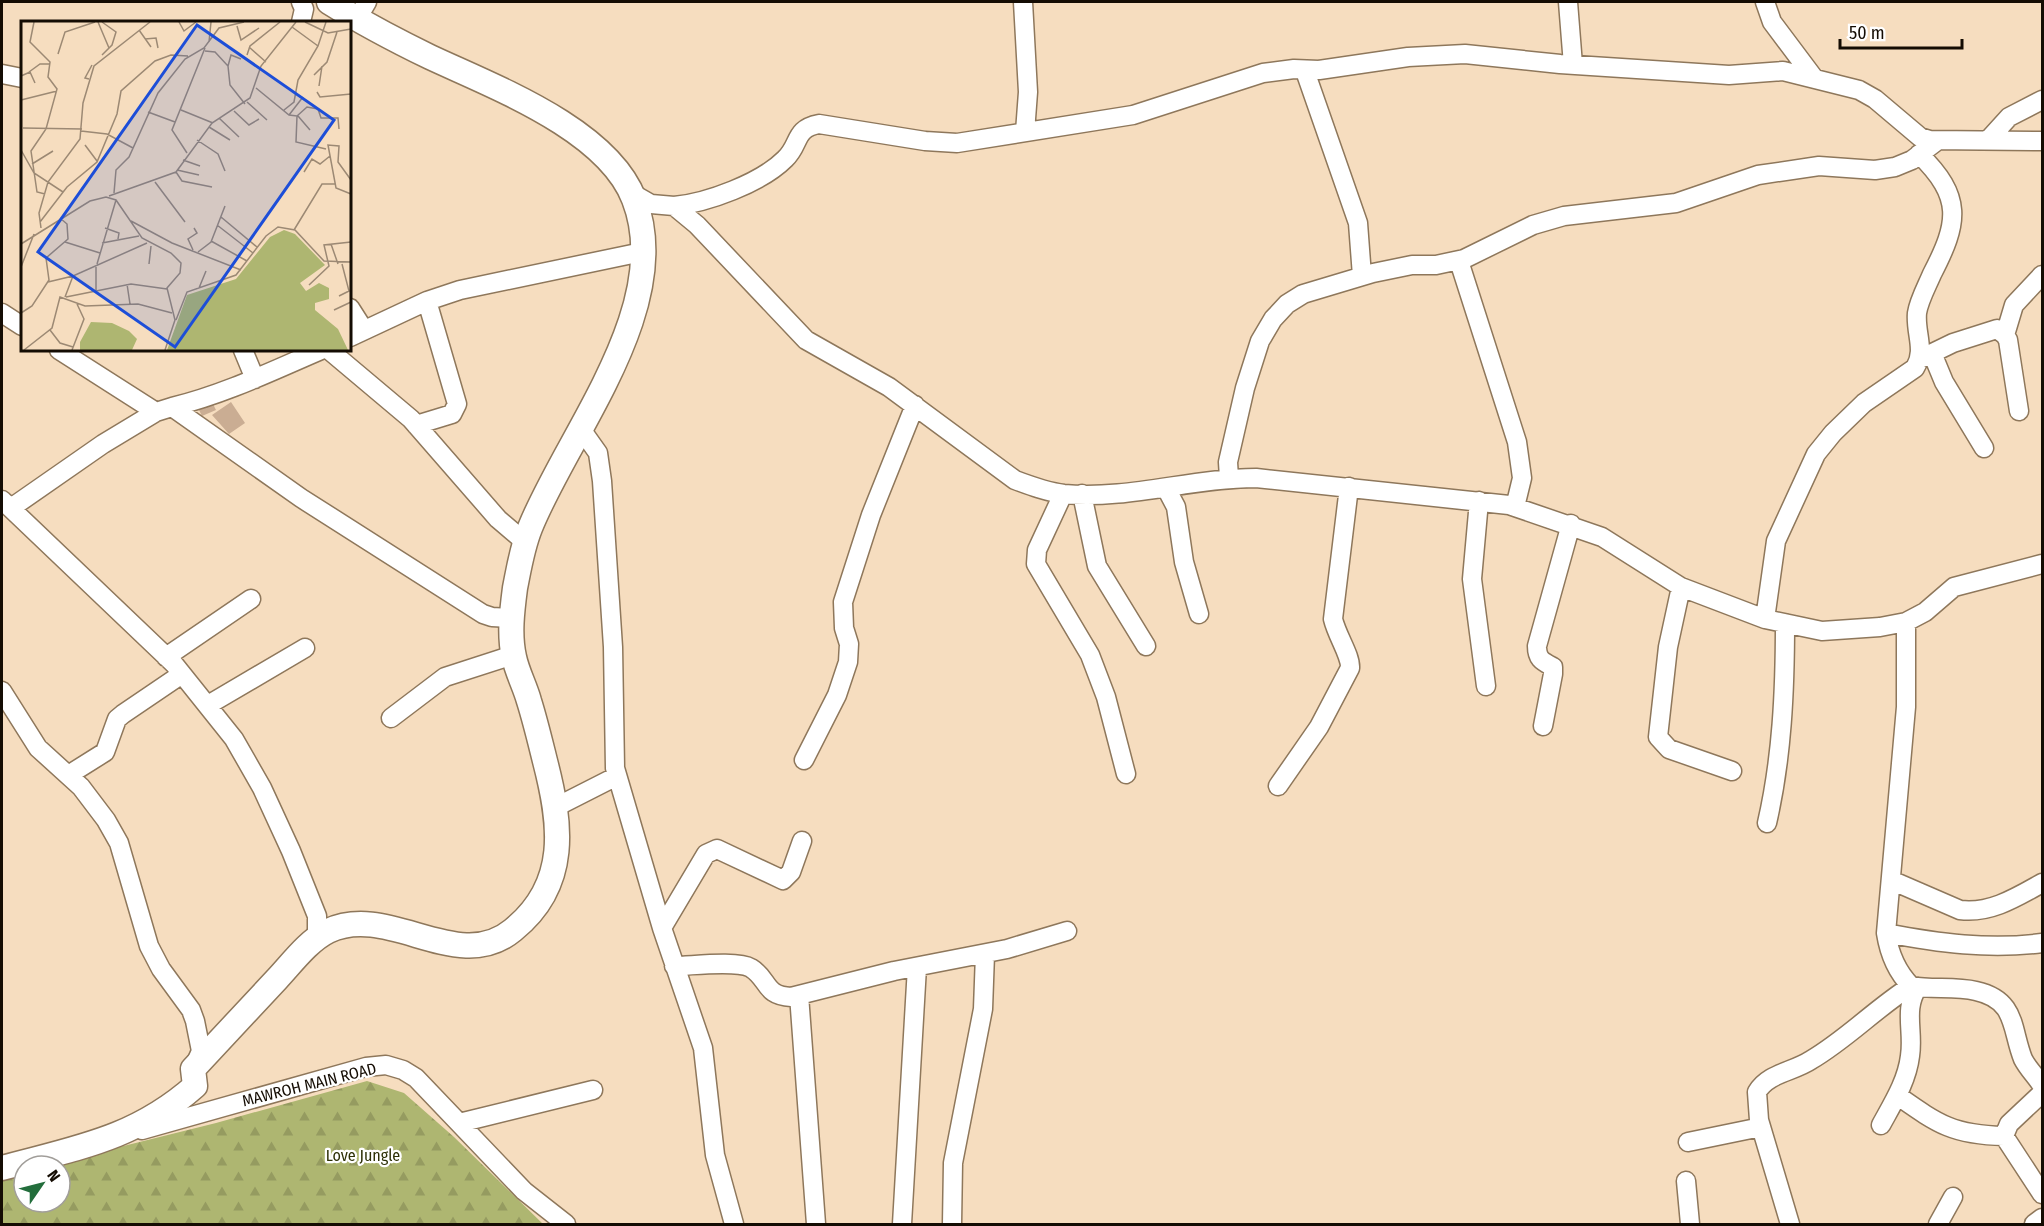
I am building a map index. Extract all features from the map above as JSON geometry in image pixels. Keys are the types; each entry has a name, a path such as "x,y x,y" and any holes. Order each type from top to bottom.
{"street":[{"path":"301,2 304,9 301,21"},
{"path":"193,1069 317,939 327,932 356,924 383,926 469,947 490,943 512,931 549,883 558,852 556,807 530,701 513,655 511,618 525,542 536,514 620,354 637,294 642,252 640,225 630,192 621,177 580,136 524,100 362,10 328,2"},
{"path":"1023,2 1028,92 1024,132"},
{"path":"1568,2 1573,65"},
{"path":"1765,2 1772,21 1782,37 1814,78"},
{"path":"630,192 651,204 674,206 689,205 719,196 767,172 785,160 803,129 819,124 925,141 957,143 1133,115 1263,73 1343,68 1436,54 1465,54 1573,65 1729,75 1783,71 1859,90 1875,99 1920,136 1937,141 1989,139 2043,141"},
{"path":"1305,70 1358,223 1362,252 1362,276"},
{"path":"2,74 21,78"},
{"path":"1989,139 2009,117 2043,100"},
{"path":"1229,478 1228,462 1245,388 1266,328 1287,304 1303,294 1362,276 1412,265 1436,265 1459,261 1533,225 1564,216 1676,203 1734,182 1784,170 1819,166 1875,170 1895,168 1937,141"},
{"path":"1919,154 1943,179 1952,208 1952,226 1946,247 1917,312 1926,356 1984,448"},
{"path":"674,206 697,225 806,340 915,405 1015,480 1063,494 1166,488 1229,478 1349,487 1515,507 1571,524 1602,537 1681,587 1765,619 1822,631 1880,627 1906,622 1925,612 1954,587 2043,564"},
{"path":"351,312 357,334 427,301 552,269 642,252"},
{"path":"1459,261 1517,442 1522,478 1515,507"},
{"path":"2019,411 2005,334 2014,305 2043,275"},
{"path":"416,425 445,418 456,410 427,301"},
{"path":"2,312 21,325"},
{"path":"1765,619 1776,541 1816,454 1833,433 1864,403 1915,368 1926,356 1953,343 1996,329 2005,334"},
{"path":"61,351 164,410 440,587 492,617 511,618"},
{"path":"243,351 255,379"},
{"path":"317,939 317,916 262,788 234,739 166,657 6,504 103,444 164,410 202,400 319,351"},
{"path":"330,351 416,425 498,519 525,542"},
{"path":"804,760 837,695 848,662 849,644 844,628 843,602 871,515 915,405"},
{"path":"581,429 598,453 602,481 609,574 617,776 674,966 703,1048 715,1155 734,1224"},
{"path":"1278,786 1319,727 1350,668 1348,654 1336,635 1333,611 1349,487"},
{"path":"1166,488 1176,507 1184,562 1199,614"},
{"path":"1063,494 1037,550 1036,564 1090,655 1106,697 1126,774"},
{"path":"1082,494 1097,566 1146,646"},
{"path":"1479,501 1472,579 1486,686"},
{"path":"1543,726 1553,674 1552,668 1540,661 1537,655 1538,646 1571,524"},
{"path":"1681,587 1668,647 1658,737 1669,749 1732,771"},
{"path":"166,657 251,599"},
{"path":"1906,622 1906,706 1893,881 1886,933 1892,956 1914,986"},
{"path":"1767,823 1777,772 1785,683 1785,623"},
{"path":"208,705 304,648"},
{"path":"391,718 445,677 513,655"},
{"path":"70,774 105,752 117,720 123,714 182,674"},
{"path":"2,691 38,748 70,774 106,820 118,843 149,946 161,969 191,1010 201,1046 193,1069 195,1086 178,1101 103,1142 2,1168"},
{"path":"556,807 617,776"},
{"path":"662,928 706,854 711,850 717,849 783,880 792,872 802,841"},
{"path":"1893,881 1960,910 1971,911 1996,906 2043,884"},
{"path":"674,966 744,966 757,974 778,997 799,995 917,967 985,954 1067,931"},
{"path":"1886,933 1941,943 2011,947 2043,943"},
{"path":"952,1224 953,1162 983,1009 985,954"},
{"path":"902,1224 917,967"},
{"path":"1881,1125 1898,1096 1910,1056 1908,1007 1914,986"},
{"path":"1790,1224 1761,1127 1756,1092 1761,1084 1811,1061 1914,986 1952,987 1979,991 1995,998 2006,1008 2014,1022 2023,1059 2043,1086"},
{"path":"799,995 816,1224"},
{"name":"MAWROH MAIN ROAD","path":"103,1142 285,1088 366,1067 386,1065 403,1070 416,1078 524,1191 566,1224"},
{"path":"459,1123 593,1090"},
{"path":"2043,1093 2004,1130 2004,1136 2043,1194"},
{"path":"1898,1096 1948,1128 1974,1136 2004,1136"},
{"path":"1688,1142 1761,1127"},
{"path":"1686,1181 1690,1224"},
{"path":"1938,1224 1953,1197"},
{"path":"2034,1224 2043,1218"}],"green space":[{"name":"Love Jungle","path":"367,1081 404,1093 454,1137 543,1224 2,1224 2,1177 12,1174 12,1214 72,1214 72,1159 216,1123"}],"building":[{"path":"231,402 245,423 229,434 212,415"},
{"path":"213,404 216,410 202,416 199,410"}]}
